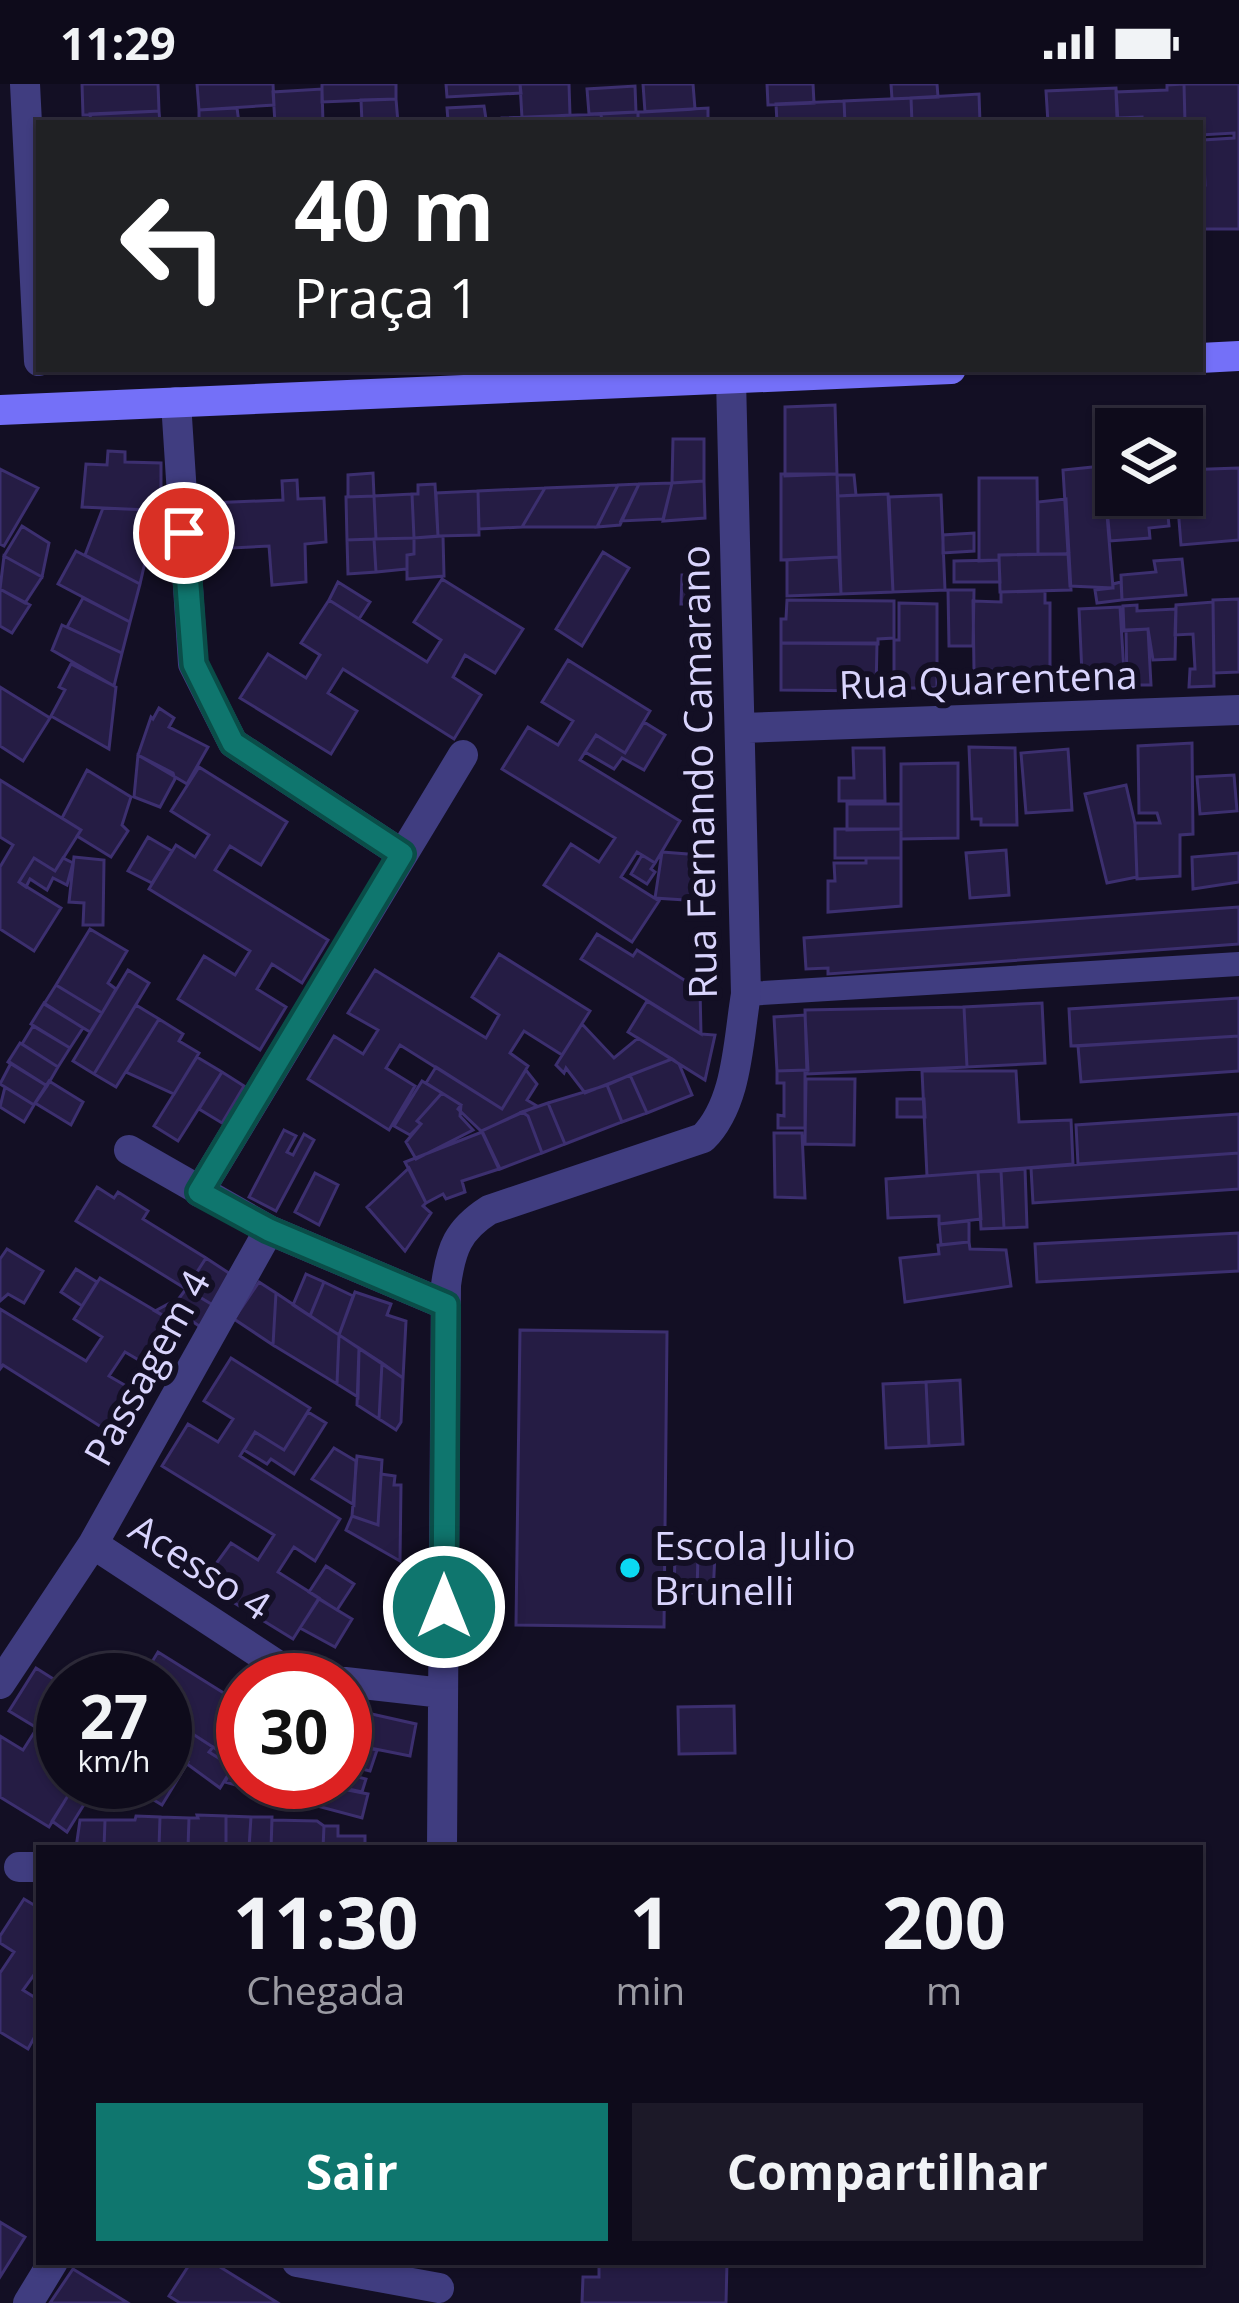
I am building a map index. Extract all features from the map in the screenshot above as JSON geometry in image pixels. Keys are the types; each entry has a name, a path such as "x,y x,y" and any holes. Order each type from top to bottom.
{"main road":[{"path":"1203,358 1239,356"},
{"path":"0,410 885,372"}],"street":[{"path":"25,84 36,305"},
{"path":"39,372 41,407"},
{"name":"Rua Fernando Camarano","path":"442,1845 449,1260 465,1226 489,1210 704,1138 721,1120 746,994 731,379"},
{"path":"176,402 194,664 233,743 402,854"},
{"name":"Rua Quarentena","path":"740,728 1239,710"},
{"path":"199,1192 463,755"},
{"path":"129,1150 269,1230 446,1305"},
{"name":"Passagem 4","path":"0,1684 94,1544 269,1230"},
{"name":"Acesso 4","path":"94,1544 259,1653"},
{"path":"372,1685 443,1693"},
{"path":"28,2303 51,2265"},
{"path":"316,2265 439,2284"}],"lane":[{"path":"746,994 1239,964"}],"building":[{"path":"82,84 158,84 159,111 83,115"},
{"path":"197,84 273,84 274,105 199,110"},
{"path":"322,84 396,84 396,99 322,102"},
{"path":"446,84 520,84 521,93 447,97"},
{"path":"520,84 569,84 570,115 522,118"},
{"path":"643,84 693,84 695,109 645,112"},
{"path":"767,84 813,84 814,103 768,105"},
{"path":"891,84 937,84 938,97 892,99"},
{"path":"1184,84 1239,84 1239,229 1203,229 1203,140 1234,138 1234,133 1203,135 1203,120 1185,120"},
{"path":"1184,84 1185,120 1117,118 1116,92 1167,90 1167,85"},
{"path":"635,86 636,112 589,114 587,89"},
{"path":"1116,88 1118,120 1048,120 1046,91"},
{"path":"322,89 323,120 275,120 273,92"},
{"path":"979,94 980,120 912,120 911,98"},
{"path":"911,98 912,120 845,120 844,101"},
{"path":"396,99 398,120 362,120 361,100"},
{"path":"844,101 845,120 777,120 776,104"},
{"path":"484,106 486,119 448,120 447,108"},
{"path":"237,108 239,120 199,120 199,110"},
{"path":"708,108 708,120 638,120 638,112"},
{"path":"159,111 160,120 91,120 90,114"},
{"path":"638,112 638,120 602,120 601,114"},
{"path":"601,114 602,120 502,120"},
{"path":"835,405 837,474 785,476 785,407"},
{"path":"673,439 704,439 704,481 672,483"},
{"path":"108,451 125,452 125,462 161,463 161,505 151,504 148,510 82,507 86,464 107,465"},
{"path":"1095,467 1095,516 1107,516 1113,588 1070,586 1063,470"},
{"path":"1239,468 1239,540 1181,545 1179,516 1203,516 1203,469"},
{"path":"0,469 38,488 4,546 0,544"},
{"path":"373,473 374,496 348,497 348,475"},
{"path":"781,474 837,474 839,557 781,560"},
{"path":"837,475 854,475 856,495 838,496"},
{"path":"979,478 1037,478 1038,554 999,555 999,560 979,561"},
{"path":"297,480 298,499 324,498 326,542 305,544 306,582 272,585 269,546 212,549 209,503 283,500 282,481"},
{"path":"704,481 705,518 663,521 672,483"},
{"path":"672,483 663,519 621,521 639,484"},
{"path":"435,484 438,536 414,538 412,494 418,494 418,485"},
{"path":"639,484 620,525 597,527 618,485"},
{"path":"618,485 597,527 522,527 545,488"},
{"path":"545,488 522,527 479,529 478,491"},
{"path":"478,491 479,535 438,536 436,493"},
{"path":"412,494 414,538 376,539 374,496"},
{"path":"888,494 893,592 841,594 838,496"},
{"path":"941,495 945,590 893,592 889,497"},
{"path":"374,496 376,539 347,540 346,497"},
{"path":"1066,499 1069,554 1038,554 1038,502"},
{"path":"103,508 148,510 148,549 140,584 85,555"},
{"path":"1108,516 1168,516 1169,526 1149,528 1150,538 1110,541"},
{"path":"22,526 49,543 42,577 4,556"},
{"path":"974,533 974,551 943,553 943,535"},
{"path":"443,536 444,576 407,579 407,555 414,554 414,538"},
{"path":"414,538 407,569 376,572 374,539"},
{"path":"374,539 376,572 348,574 347,540"},
{"path":"76,551 140,584 130,622 58,584"},
{"path":"603,552 629,568 582,646 556,629"},
{"path":"1069,554 1071,590 1000,592 999,555"},
{"path":"4,556 42,577 25,603 0,589"},
{"path":"839,557 841,594 787,596 787,560"},
{"path":"1182,559 1186,595 1122,600 1121,575 1156,572 1154,561"},
{"path":"999,560 1000,582 954,582 954,561"},
{"path":"682,575 704,575 704,604 681,604"},
{"path":"442,579 523,629 495,673 465,655 453,677 481,695 454,739 343,669 328,693 357,711 331,754 240,698 268,654 306,678 320,655 301,643 329,600 427,662 441,640 414,622"},
{"path":"338,582 370,602 359,619 329,600"},
{"path":"1121,582 1122,600 1097,603 1095,590"},
{"path":"0,589 30,605 12,633 0,626"},
{"path":"948,590 974,590 973,646 949,646"},
{"path":"1045,591 1045,603 1050,603 1050,671 974,670 973,601 1001,602 1001,592"},
{"path":"83,598 130,622 122,653 67,627"},
{"path":"1239,599 1239,672 1214,673 1213,600"},
{"path":"787,600 894,601 894,638 878,639 878,644 781,643"},
{"path":"1213,602 1214,686 1189,687 1190,669 1195,669 1193,634 1175,635 1176,605"},
{"path":"899,603 937,604 937,688 894,688"},
{"path":"1137,605 1137,611 1176,609 1175,659 1153,660 1148,629 1124,631 1123,606"},
{"path":"1120,607 1124,672 1082,674 1079,609"},
{"path":"62,625 122,653 114,686 52,650"},
{"path":"1148,629 1151,685 1127,685 1126,630"},
{"path":"781,643 877,643 876,691 781,690"},
{"path":"568,660 650,711 625,753 596,735 580,760 680,821 655,863 637,852 621,877 659,901 632,942 544,885 571,844 599,862 615,838 502,769 528,727 558,745 573,721 542,702"},
{"path":"71,664 116,687 109,749 51,716 65,690 59,687"},
{"path":"0,687 50,718 23,761 0,746"},
{"path":"159,708 174,718 169,727 208,747 187,784 138,755 151,717"},
{"path":"644,722 665,735 644,770 622,758 614,769 585,752 596,735 625,753"},
{"path":"1192,743 1193,834 1180,835 1180,876 1137,879 1135,823 1160,823 1157,813 1139,813 1138,746"},
{"path":"969,747 1015,748 1017,825 981,825 981,819 972,819"},
{"path":"853,748 884,748 885,801 839,801 839,778 854,778"},
{"path":"1068,749 1072,810 1026,813 1021,753"},
{"path":"138,755 173,773 175,779 160,807 134,797"},
{"path":"958,763 958,838 901,839 901,764"},
{"path":"199,767 287,822 261,865 230,846 215,870 328,940 302,983 272,964 257,989 286,1007 260,1050 178,999 204,956 235,975 250,951 149,889 176,845 195,857 209,835 171,811"},
{"path":"87,770 131,797 122,825 128,831 111,857 77,836 81,830 62,818"},
{"path":"1234,775 1237,811 1200,814 1197,777"},
{"path":"0,780 81,830 55,871 34,858 19,882 61,908 34,951 0,929 0,867 13,845 0,837"},
{"path":"1126,785 1135,824 1137,877 1107,883 1085,794"},
{"path":"847,804 901,804 901,829 847,830"},
{"path":"835,829 901,829 901,858 835,858"},
{"path":"148,837 172,851 152,883 128,871"},
{"path":"1006,850 1009,895 970,898 966,853"},
{"path":"662,852 700,855 700,901 655,898"},
{"path":"1239,853 1239,882 1193,889 1192,857"},
{"path":"642,855 655,863 647,884 631,874"},
{"path":"74,857 104,860 103,925 83,925 84,903 69,902"},
{"path":"34,858 55,871 63,858 73,863 67,885 53,878 47,890 30,879 26,887 19,882"},
{"path":"866,858 901,858 901,906 828,912 828,881 835,881 834,863 866,863"},
{"path":"1239,907 1239,944 828,974 828,968 806,969 804,938"},
{"path":"90,929 127,951 108,983 116,989 102,1013 56,985"},
{"path":"597,934 633,956 637,950 700,990 701,1034 581,959"},
{"path":"499,954 590,1011 562,1055 524,1031 510,1053 528,1066 502,1109 400,1045 386,1068 415,1086 389,1130 308,1079 334,1036 363,1054 378,1030 348,1013 375,970 486,1038 499,1015 472,997"},
{"path":"128,970 149,983 94,1074 73,1061"},
{"path":"56,985 102,1013 90,1032 44,1004"},
{"path":"1239,998 1239,1036 1071,1046 1069,1009"},
{"path":"647,1001 701,1034 715,1035 705,1080 628,1032"},
{"path":"44,1003 83,1028 70,1048 31,1024"},
{"path":"1042,1003 1045,1063 967,1067 964,1007"},
{"path":"136,1005 159,1019 116,1087 94,1074"},
{"path":"964,1007 967,1067 807,1074 805,1010"},
{"path":"805,1015 808,1070 777,1071 774,1017"},
{"path":"159,1019 183,1034 179,1041 199,1053 174,1094 126,1072"},
{"path":"582,1024 614,1058 638,1038 672,1059 585,1093 566,1068 564,1073 556,1065"},
{"path":"33,1026 70,1048 58,1067 22,1044"},
{"path":"1239,1036 1239,1071 1081,1082 1078,1046"},
{"path":"20,1043 58,1067 47,1086 8,1062"},
{"path":"197,1057 222,1072 178,1141 154,1126"},
{"path":"672,1059 679,1064 692,1095 647,1113 630,1075"},
{"path":"11,1063 47,1086 34,1105 0,1084"},
{"path":"436,1067 502,1109 526,1070 537,1084 527,1100 537,1106 481,1131 458,1109 461,1105 426,1083"},
{"path":"805,1070 805,1128 778,1128 778,1115 784,1116 784,1083 777,1083 777,1071"},
{"path":"922,1071 1016,1071 1019,1122 1071,1120 1073,1164 927,1176"},
{"path":"222,1072 244,1086 222,1123 199,1109"},
{"path":"630,1075 647,1113 622,1122 607,1085"},
{"path":"806,1079 855,1079 854,1145 805,1144"},
{"path":"49,1081 83,1102 71,1125 35,1103"},
{"path":"422,1081 442,1093 410,1135 394,1126"},
{"path":"607,1085 622,1122 565,1144 548,1103"},
{"path":"5,1087 34,1105 24,1122 0,1107"},
{"path":"442,1093 461,1105 460,1116 473,1130 416,1159 406,1142"},
{"path":"897,1099 924,1099 925,1117 897,1117"},
{"path":"548,1103 565,1144 542,1153 528,1116 522,1112"},
{"path":"522,1112 528,1116 542,1153 500,1169 482,1131"},
{"path":"1239,1114 1239,1153 1078,1164 1076,1125"},
{"path":"284,1130 296,1136 287,1152 293,1155 304,1134 314,1140 276,1211 249,1197"},
{"path":"482,1132 499,1169 462,1181 465,1192 446,1199 443,1194 426,1203 405,1162"},
{"path":"774,1133 802,1133 805,1198 775,1197"},
{"path":"1239,1153 1239,1189 1033,1203 1031,1168"},
{"path":"409,1168 426,1203 423,1206 431,1213 405,1251 367,1207"},
{"path":"1025,1169 1027,1227 1004,1228 1001,1171"},
{"path":"1001,1171 1004,1228 981,1229 978,1172"},
{"path":"978,1172 981,1219 939,1224 939,1216 888,1218 886,1179"},
{"path":"315,1173 338,1185 319,1225 295,1212"},
{"path":"97,1187 114,1198 118,1192 148,1211 143,1219 206,1258 186,1289 76,1221"},
{"path":"969,1221 969,1242 941,1245 939,1224"},
{"path":"1239,1233 1239,1271 1037,1282 1035,1244"},
{"path":"969,1242 970,1249 1006,1250 1011,1286 905,1302 900,1258 939,1254 938,1245"},
{"path":"7,1249 43,1271 24,1303 8,1294 0,1301 0,1259"},
{"path":"206,1258 238,1279 218,1308 186,1289"},
{"path":"76,1269 97,1282 82,1306 61,1292"},
{"path":"306,1274 324,1282 310,1316 293,1305"},
{"path":"100,1278 181,1326 154,1369 125,1352 109,1376 140,1394 114,1435 3,1365 0,1369 0,1309 86,1361 102,1337 74,1319"},
{"path":"259,1282 276,1293 273,1345 234,1319"},
{"path":"324,1282 353,1296 339,1335 310,1316"},
{"path":"186,1289 218,1308 205,1330 189,1319 180,1331 181,1326 155,1311 174,1305"},
{"path":"355,1292 391,1304 387,1315 406,1321 403,1378 339,1335"},
{"path":"276,1293 339,1335 337,1384 273,1345"},
{"path":"520,1330 667,1332 664,1627 516,1625"},
{"path":"339,1335 359,1348 358,1397 337,1384"},
{"path":"359,1348 382,1363 379,1419 357,1405"},
{"path":"231,1358 310,1408 284,1450 255,1432 240,1456 340,1519 315,1561 294,1547 278,1572 319,1598 293,1639 202,1583 231,1543 258,1560 274,1535 162,1466 188,1424 218,1442 233,1419 204,1401"},
{"path":"382,1363 403,1378 401,1422 396,1430 379,1419"},
{"path":"960,1380 963,1444 929,1446 926,1382"},
{"path":"926,1382 929,1446 886,1448 883,1384"},
{"path":"308,1412 326,1423 294,1474 244,1450 255,1432 284,1450"},
{"path":"334,1448 356,1461 354,1505 312,1479"},
{"path":"357,1456 382,1460 378,1525 352,1516"},
{"path":"381,1474 395,1476 394,1485 401,1485 400,1561 346,1530 352,1516 378,1525"},
{"path":"698,1553 715,1554 713,1594 697,1593"},
{"path":"675,1554 698,1555 697,1593 674,1593"},
{"path":"326,1566 354,1584 337,1610 309,1592"},
{"path":"319,1599 352,1619 335,1647 300,1628"},
{"path":"36,1668 36,1727 9,1711"},
{"path":"192,1673 216,1688 216,1749 192,1734"},
{"path":"734,1706 735,1753 679,1754 678,1707"},
{"path":"372,1714 416,1724 410,1756 372,1748"},
{"path":"36,1730 36,1809 60,1809 49,1827 0,1797 0,1736 23,1750"},
{"path":"192,1733 213,1747 209,1752 216,1756 216,1785 192,1768"},
{"path":"60,1809 81,1809 67,1832 52,1821"},
{"path":"328,1809 364,1809 362,1818"},
{"path":"136,1816 160,1817 159,1845 104,1845 105,1820 135,1820"},
{"path":"226,1816 226,1845 188,1845 189,1818"},
{"path":"226,1816 251,1817 249,1845 226,1845"},
{"path":"160,1817 189,1818 188,1845 159,1845"},
{"path":"251,1817 272,1817 271,1845 249,1845"},
{"path":"80,1820 105,1820 104,1845 76,1845"},
{"path":"272,1820 317,1821 324,1826 323,1845 271,1845"},
{"path":"324,1826 338,1826 338,1836 365,1836 365,1845 323,1845"},
{"path":"24,1899 36,1906 36,1972 23,1990 36,1998 36,2034 28,2049 0,2032 0,1973 14,1952 0,1943"},
{"path":"0,2222 25,2237 0,2277"},
{"path":"189,2265 217,2265 278,2303 180,2303 169,2296"},
{"path":"599,2265 727,2265 726,2303 582,2303 583,2277 599,2277"},
{"path":"73,2269 128,2303 50,2303"}],"place":[{"name":"Escola Julio Brunelli","path":"630,1568"}],"route":[{"path":"184,533 194,664 233,743 402,854 199,1192 269,1230 446,1305 444,1607"}]}
